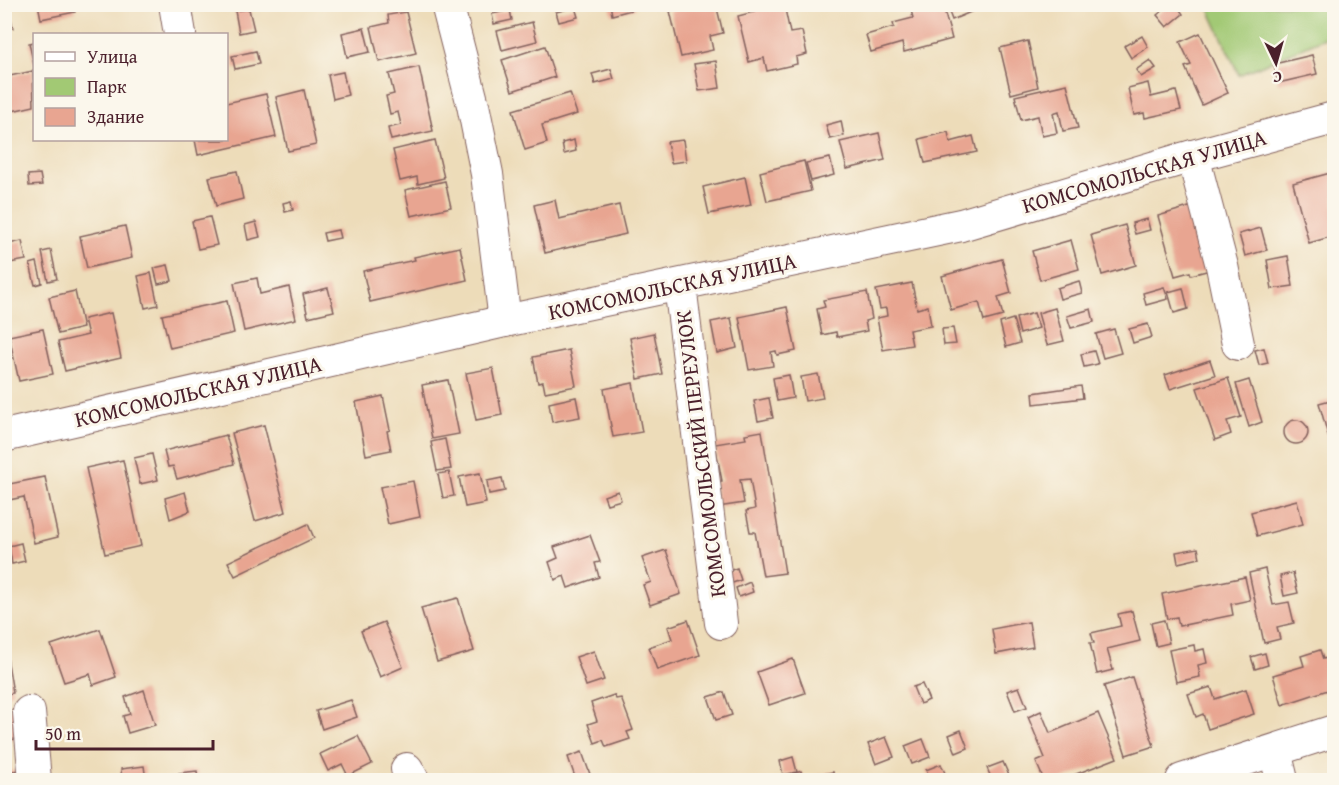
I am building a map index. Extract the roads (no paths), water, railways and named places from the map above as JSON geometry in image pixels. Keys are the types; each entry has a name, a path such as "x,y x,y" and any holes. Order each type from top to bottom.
{"street":[{"path":"175,4 180,33"},
{"path":"447,4 473,105 487,174 505,321"},
{"name":"КОМСОМОЛЬСКАЯ УЛИЦА","path":"4,436 505,321 961,225 1193,156 1335,118"},
{"path":"1193,156 1222,266 1238,344"},
{"name":"КОМСОМОЛЬСКИЙ ПЕРЕУЛОК","path":"680,285 721,623"},
{"path":"29,712 35,780"},
{"path":"1182,780 1279,766 1335,731"}]}
